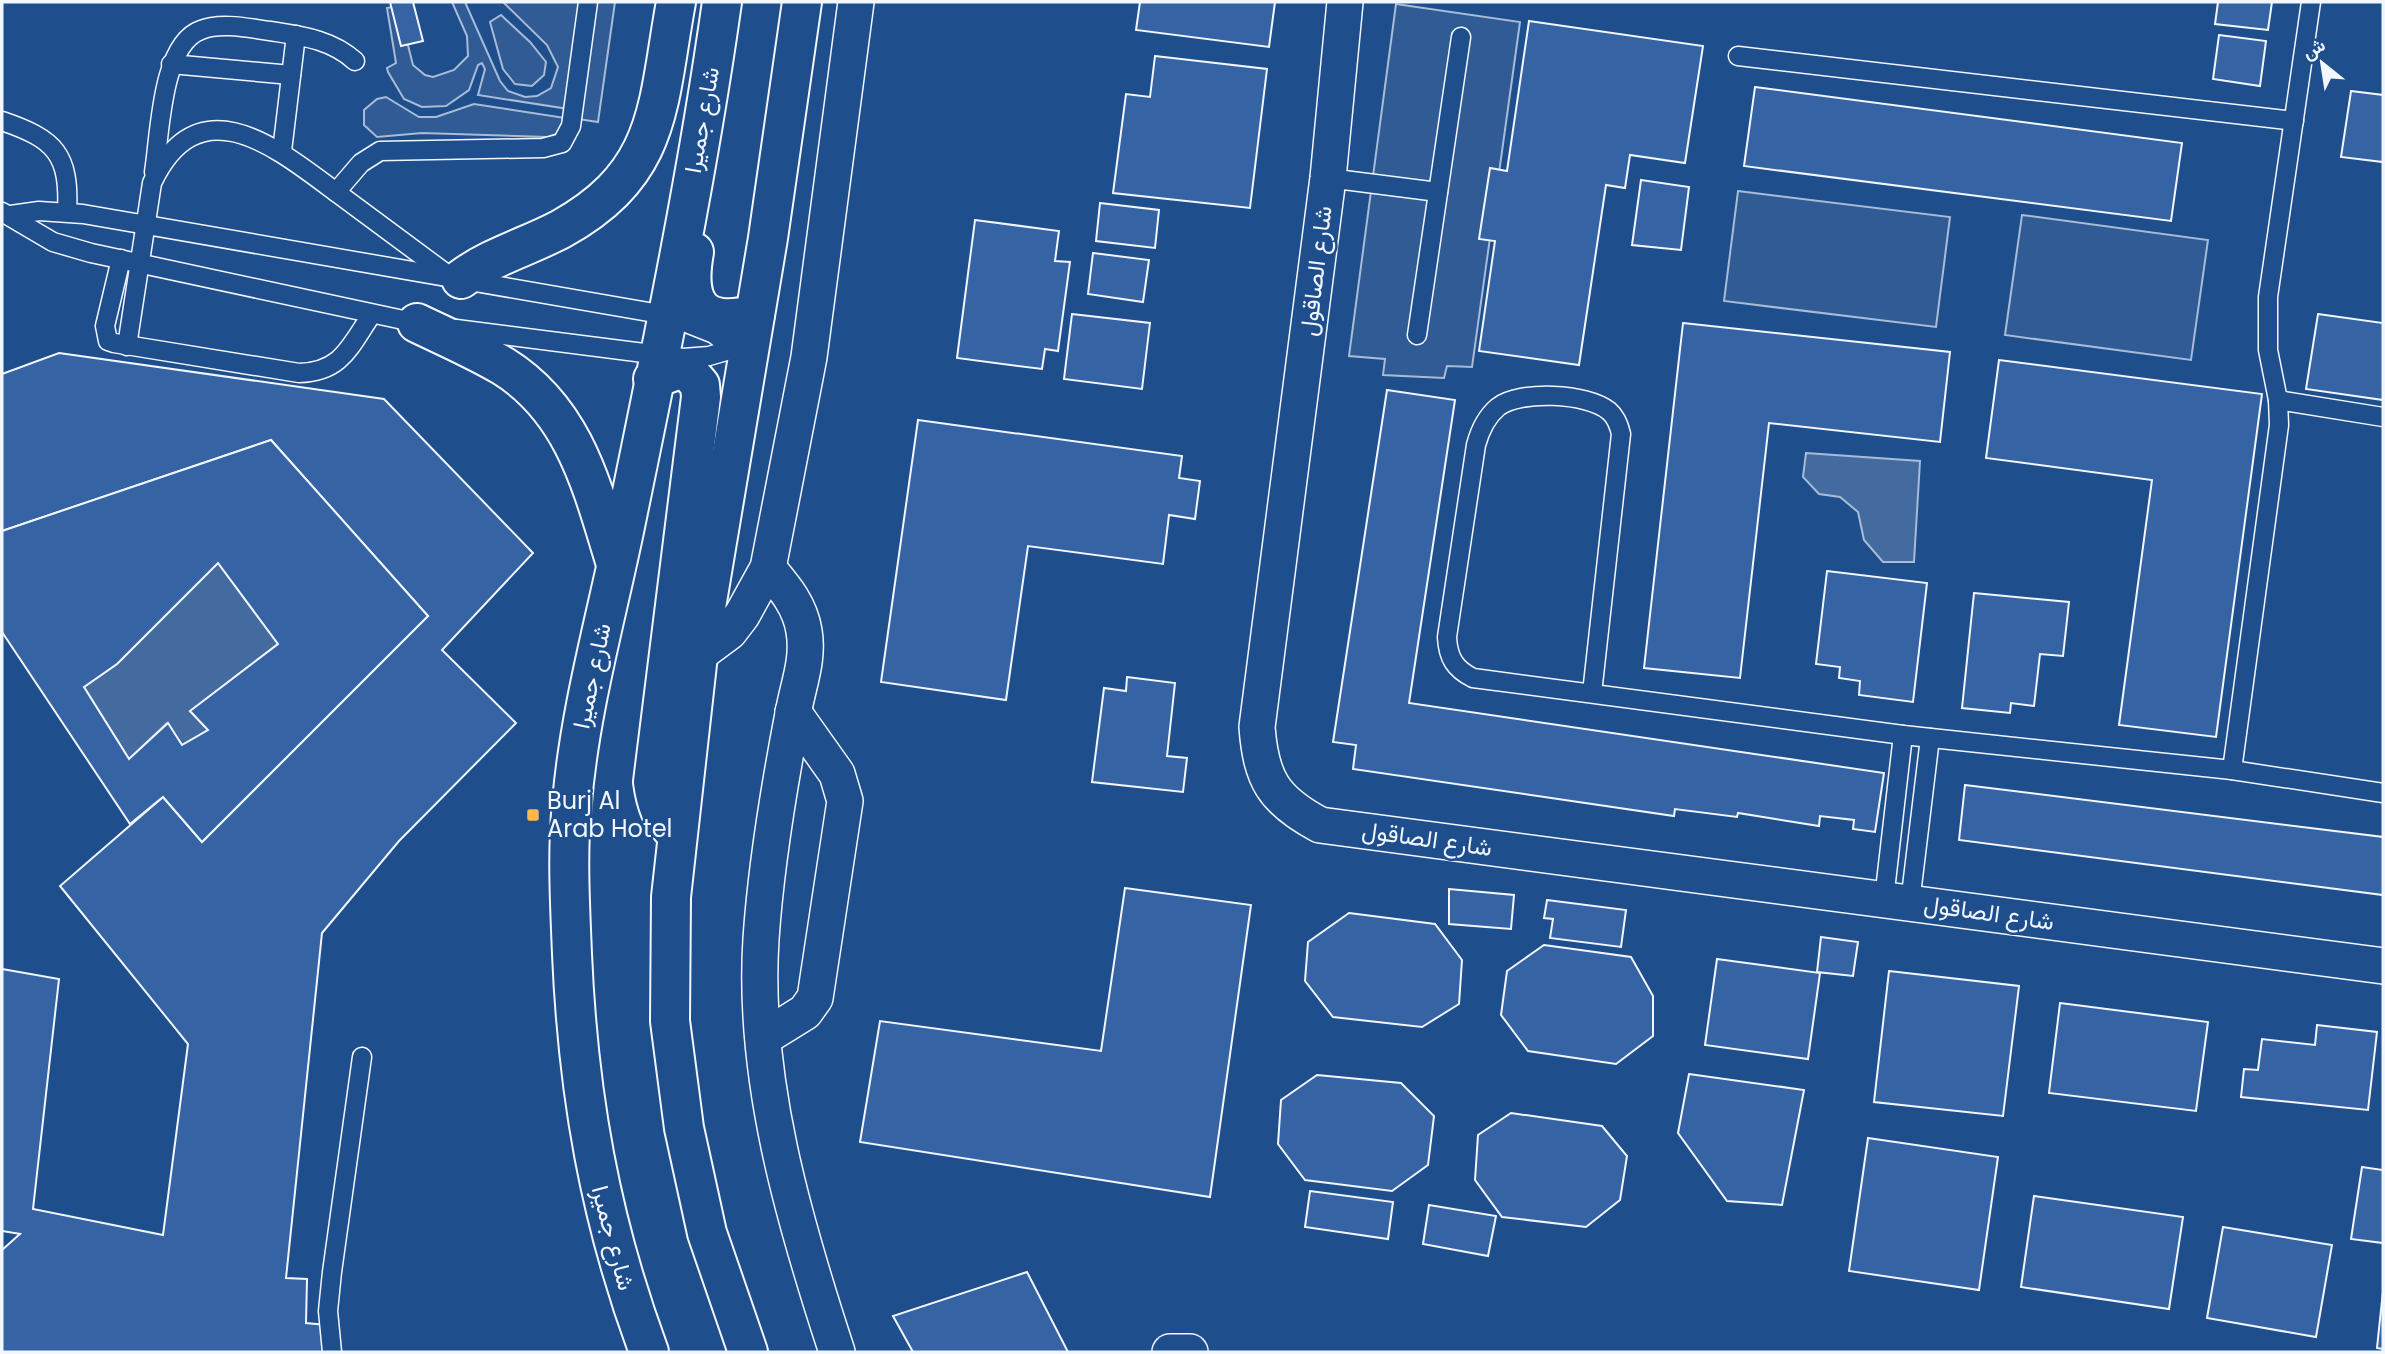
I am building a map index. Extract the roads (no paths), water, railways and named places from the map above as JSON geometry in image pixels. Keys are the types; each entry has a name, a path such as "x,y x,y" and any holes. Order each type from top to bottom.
{"main road":[{"path":"456,278 581,217 622,183 640,158 654,120 676,2"},
{"name":"شارع جميرا","path":"649,1352 625,1289 601,1202 585,1112 575,1023 569,879 571,807 579,735 592,664 617,565 710,86 722,2"},
{"path":"738,2 691,273 693,298 704,313 720,320 733,320 746,342"},
{"path":"748,1352 707,1233 684,1128 670,1021 670,909 676,834 698,655 802,2"},
{"path":"417,323 502,366 545,401 577,447 617,565"},
{"path":"655,367 688,371 700,385 701,397 653,782 659,811 676,834"}],"street":[{"path":"698,655 729,632 742,615 768,568 809,357 856,2"},
{"name":"شارع الصاقول","path":"1345,2 1328,178 1258,706 1258,748 1271,789 1292,810 1320,825 2383,966"},
{"path":"768,568 788,591 804,628 804,668 793,712 761,939 763,1038 766,1070 783,1157 807,1254 837,1352"},
{"path":"763,1038 805,1012 815,998 845,801 837,774 793,712"},
{"path":"1170,1352 1190,1352"}],"lane":[{"path":"336,192 361,163 380,151 543,148 562,143 571,125 588,2"},
{"path":"2232,770 2279,425 2278,400 2266,323 2311,2"},
{"path":"127,346 148,227 152,183 171,64 187,37 214,26 296,35 330,44 355,61"},
{"path":"282,152 296,35"},
{"path":"1417,335 1461,37"},
{"path":"1738,56 2294,121"},
{"path":"171,64 292,75"},
{"path":"2,121 42,137 61,158 68,189 67,212"},
{"path":"152,183 161,165 174,149 191,137 210,130 244,133 282,152 456,278"},
{"path":"1328,178 1437,192"},
{"path":"6,214 67,212 456,278 666,315 714,334 746,342"},
{"path":"6,214 53,242 141,264 372,314 655,367 709,356 746,342"},
{"path":"121,259 105,335 108,341 127,346 299,373 317,373 331,368 342,358 372,314"},
{"path":"1592,693 1621,434 1610,412 1599,405 1553,397 1524,396 1510,400 1493,412 1480,431 1476,444 1447,650 1453,663 1474,678 1902,735 2232,770 2383,793"},
{"path":"2278,400 2383,417"},
{"path":"1897,901 1902,735"},
{"path":"1897,901 1930,737"},
{"path":"332,1352 328,1311 362,1057"}],"place":[{"name":"Burj Al Arab Hotel","path":"533,815"}]}
